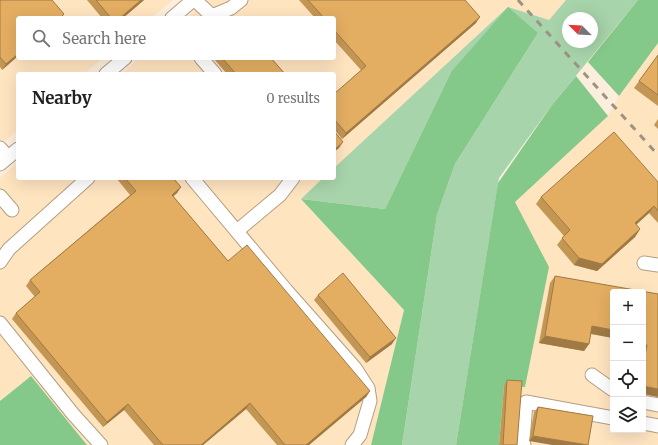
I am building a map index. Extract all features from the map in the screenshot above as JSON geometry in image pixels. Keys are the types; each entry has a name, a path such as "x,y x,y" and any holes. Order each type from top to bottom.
{"street":[{"path":"174,16 194,0 212,16 231,8 240,0"},
{"path":"108,72 123,60"},
{"path":"203,60 213,72"},
{"path":"0,262 9,249 86,180"},
{"path":"194,180 355,368 368,388 370,401 360,435 352,445"},
{"path":"237,231 280,196 292,180"},
{"path":"0,196 12,210"},
{"path":"644,262 658,265"},
{"path":"0,323 73,414 101,445"},
{"path":"592,375 610,388"},
{"path":"524,445 523,440 526,402 610,417"},
{"path":"646,403 658,405"},
{"path":"646,424 658,426"}],"shaded area":[{"path":"0,0 173,0 153,16 16,16 16,60 101,60 86,72 16,72 16,132 0,145"},
{"path":"208,0 566,0 549,20 508,7 336,166 336,72 123,72 138,60 336,60 336,16 189,16"},
{"path":"658,43 658,445 499,445 504,386 549,267 515,202 608,116 619,96"},
{"path":"16,164 16,180 321,180 301,199 404,310 371,445 87,445 31,376 0,401 0,178"}],"green space":[{"path":"566,0 638,0 552,105 499,178 456,445 402,445 437,215 455,164 538,33 451,72 385,209 301,199 321,180 336,180 336,166 508,7 549,20"},
{"path":"638,0 658,0 658,43 619,96 588,62"},
{"path":"508,7 538,33 455,164 437,215 402,445 371,445 404,310 301,199 385,209 451,72"},
{"path":"576,76 608,116 515,202 549,267 525,387 504,386 499,445 456,445 498,183 552,105"},
{"path":"31,376 87,445 0,445 0,401"}],"building":[{"path":"0,0 52,0 64,14 62,16 16,16 16,56 6,64 0,57"},
{"path":"96,0 141,0 122,16 109,16"},
{"path":"308,0 465,0 480,17 346,133 336,121 336,92 366,66 336,32 336,16 322,16"},
{"path":"658,55 658,95 639,81"},
{"path":"224,60 273,60 283,72 234,72"},
{"path":"614,132 658,182 658,211 654,206 635,223 640,229 602,264 579,258 562,238 570,230 541,197"},
{"path":"336,133 343,142 336,148"},
{"path":"127,180 175,180 181,187 172,195 228,261 247,245 370,391 306,445 285,445 250,403 201,445 163,445 128,404 107,422 16,313 40,292 30,280 136,191"},
{"path":"343,273 396,338 370,357 318,295"},
{"path":"555,276 629,289 610,289 610,329 592,326 589,344 545,336"},
{"path":"646,292 658,294 658,389 646,387"},
{"path":"507,380 522,381 517,445 503,445"},
{"path":"538,407 593,416 588,445 533,436"}],"railway":[{"path":"518,0 658,155"}]}
